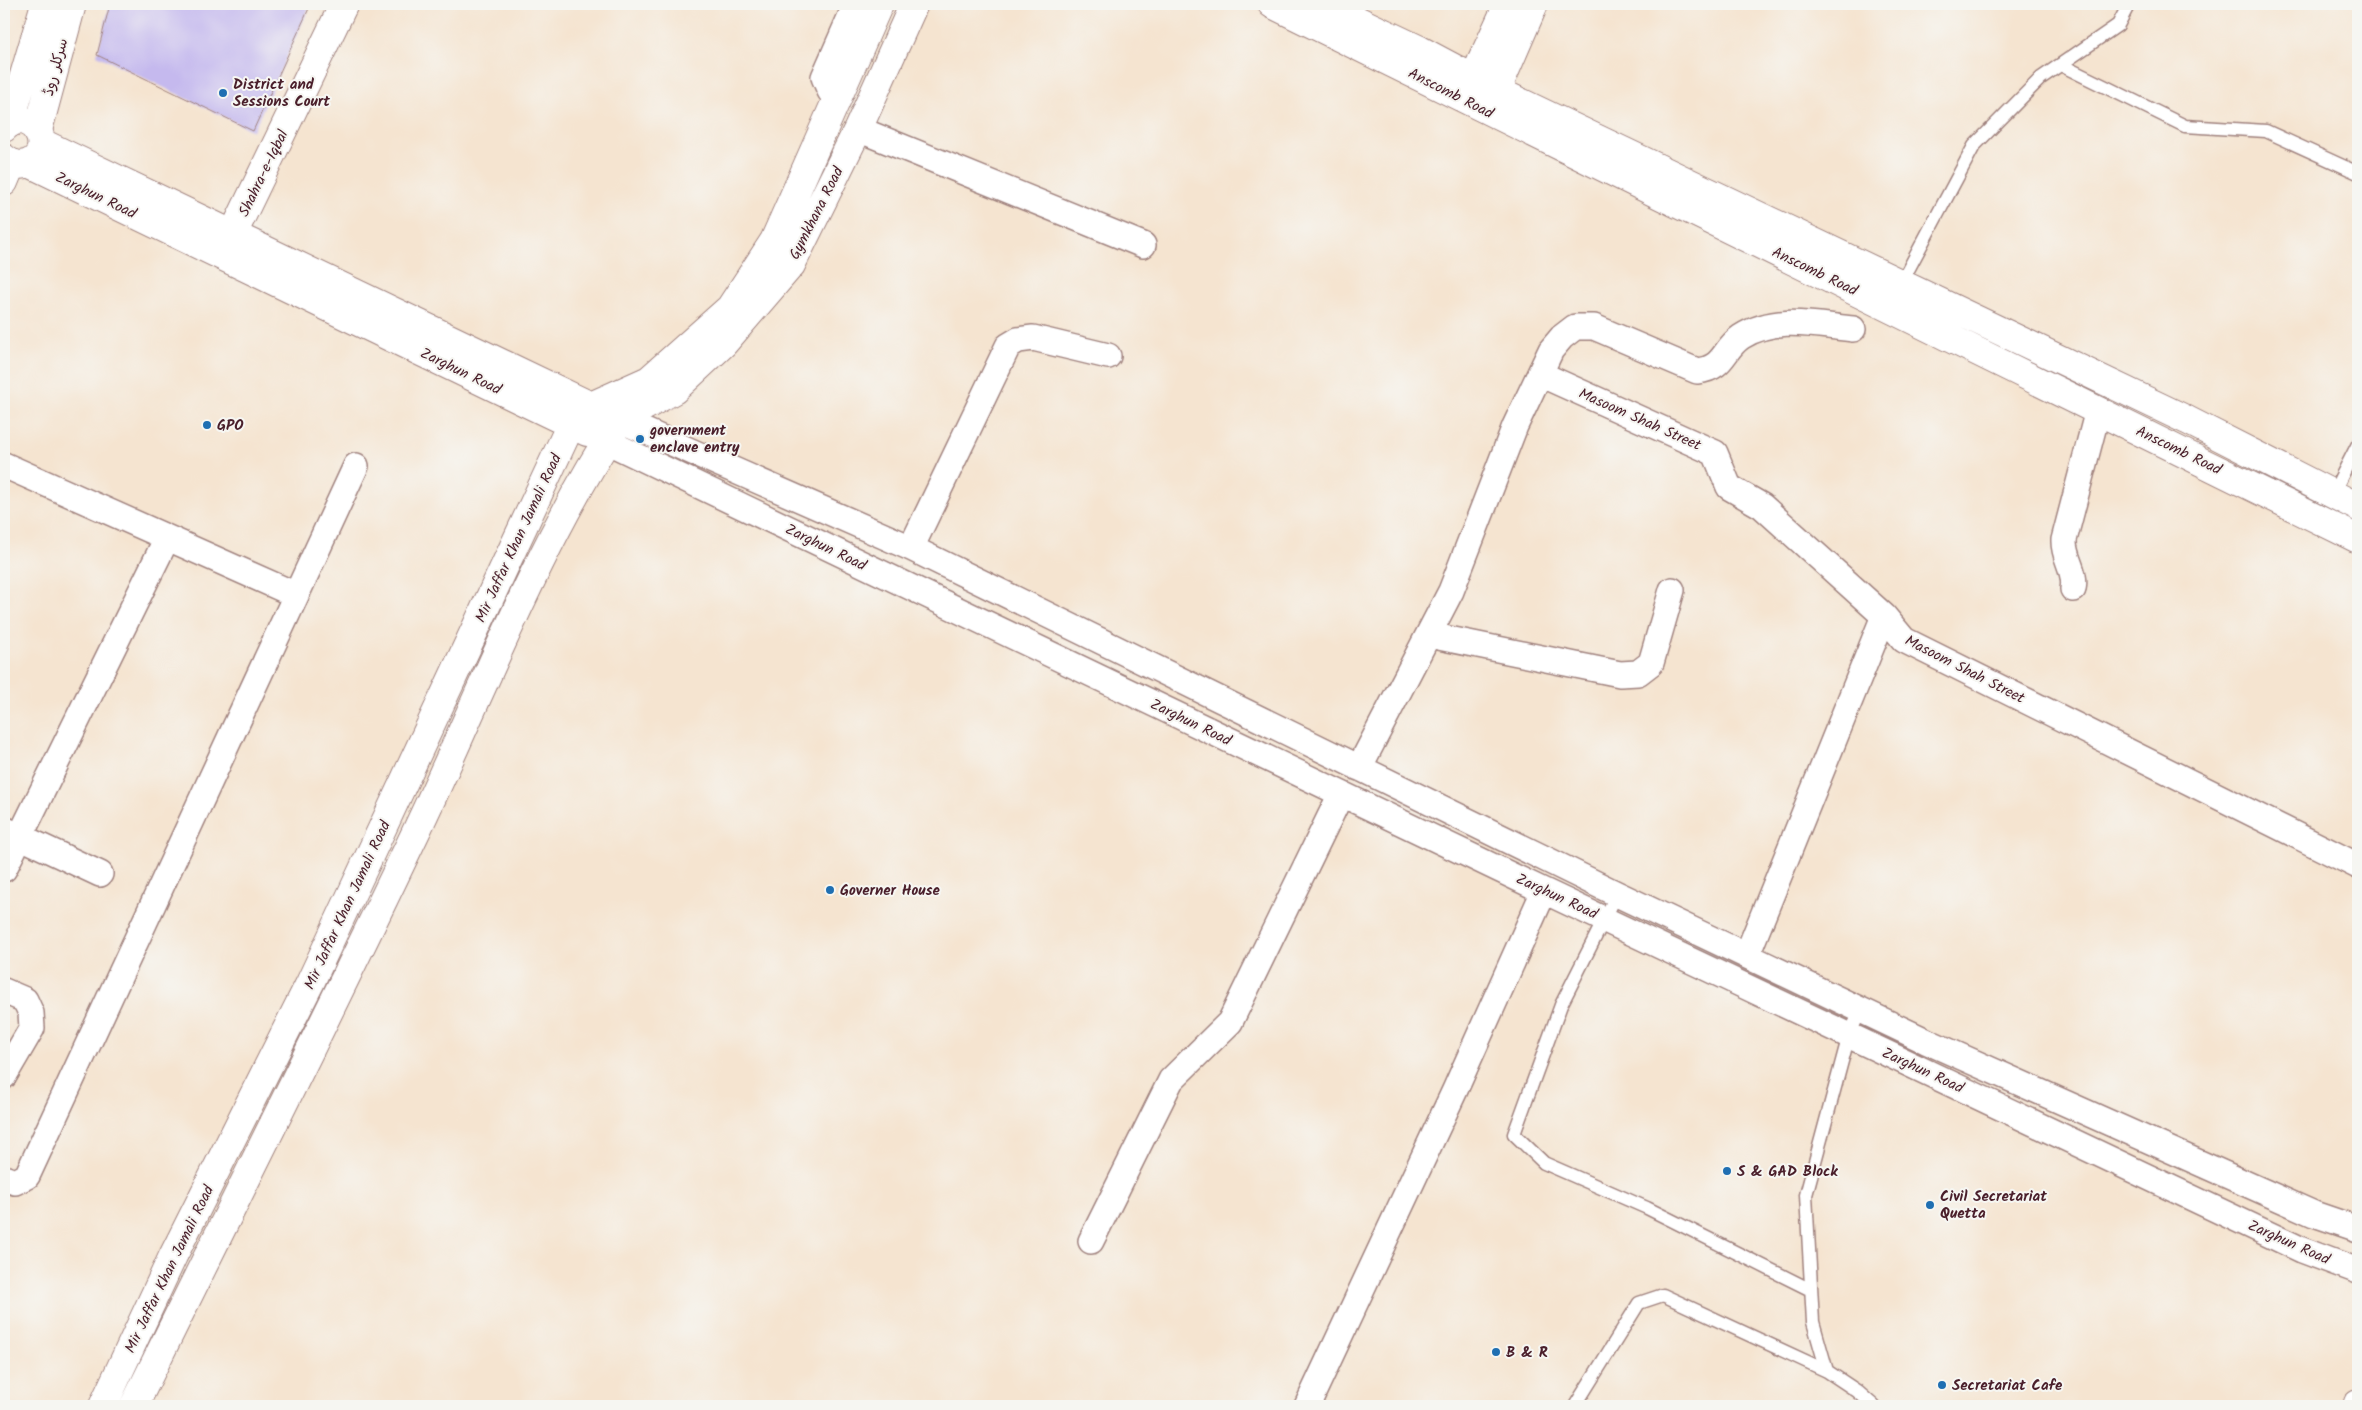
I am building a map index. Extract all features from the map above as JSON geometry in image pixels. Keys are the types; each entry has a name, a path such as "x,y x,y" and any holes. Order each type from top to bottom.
{"street":[{"name":"سرکلر روڈ","path":"6,125 45,4"},
{"name":"سرکلر روڈ","path":"21,156 72,4"},
{"name":"Shahra-e-Iqbal","path":"233,234 344,4"},
{"path":"839,93 830,91 824,77 856,4"},
{"name":"Mir Jaffar Khan Jamali Road","path":"103,1406 173,1256 310,983 571,424 591,406 649,380 730,308 774,241 879,4"},
{"name":"Gymkhana Road","path":"613,430 674,390 724,343 791,265 858,129 914,4"},
{"name":"Anscomb Road","path":"1272,4 1900,282 2187,420 2358,507"},
{"name":"Anscomb Road","path":"1323,4 1420,50 1480,95 1893,308 2358,539"},
{"path":"1480,95 1508,4"},
{"path":"1480,95 1534,4"},
{"path":"6,125 22,121 28,122 21,156"},
{"path":"858,129 1143,245"},
{"name":"Zarghun Road","path":"21,156 233,234 591,406 613,430 1341,794 2302,1250 2358,1271"},
{"name":"Zarghun Road","path":"21,156 571,424 613,430 911,548 1617,894 1860,1010 2314,1214 2358,1229"},
{"path":"1359,768 1451,591 1515,426 1551,350 1562,337 1575,327 1594,327 1697,371 1710,370 1719,363 1739,338 1768,325 1800,324 1853,329"},
{"path":"911,548 1008,346 1018,340 1033,338 1108,356"},
{"name":"Masoom Shah Street","path":"1540,374 1716,453 1729,487 1762,506 1884,616 1904,640 2358,866"},
{"path":"2073,588 2075,580 2064,554 2064,540 2098,410"},
{"name":"Mir Jaffar Khan Jamali Road","path":"134,1406 415,835 539,564 613,430"},
{"path":"4,465 296,595"},
{"path":"4,1178 15,1182 27,1176 356,466"},
{"path":"4,869 12,832 167,538"},
{"path":"1429,635 1620,674 1638,673 1651,663 1672,590"},
{"path":"1747,955 1884,616"},
{"path":"1091,1242 1171,1080 1230,1022 1341,794"},
{"path":"12,832 100,874"},
{"path":"1307,1406 1455,1090 1544,891"},
{"path":"4,991 25,1000 31,1013 32,1028 4,1076"}],"lane":[{"path":"1893,308 1900,282 1974,146 2041,78 2118,25 2128,4"},
{"path":"2061,65 2185,126 2266,131 2358,173"},
{"path":"2317,518 2334,494 2358,444"},
{"path":"1617,894 1561,1005 1514,1134 1544,1163 1647,1208 1811,1290"},
{"path":"1827,1371 1813,1322 1806,1195 1849,1035 1860,1010"},
{"path":"1575,1406 1639,1303 1663,1295 1827,1371 1858,1391 1874,1406"}],"building":[{"name":"District and Sessions Court","path":"110,4 311,4 253,131 97,55"}],"place":[{"name":"District and Sessions Court","path":"223,93"},
{"name":"GPO","path":"207,425"},
{"name":"government enclave entry","path":"640,439"},
{"name":"Governer House","path":"830,890"},
{"name":"S & GAD Block","path":"1727,1171"},
{"name":"Civil Secretariat Quetta","path":"1930,1205"},
{"name":"B & R","path":"1496,1352"},
{"name":"Secretariat Cafe","path":"1942,1385"}]}
